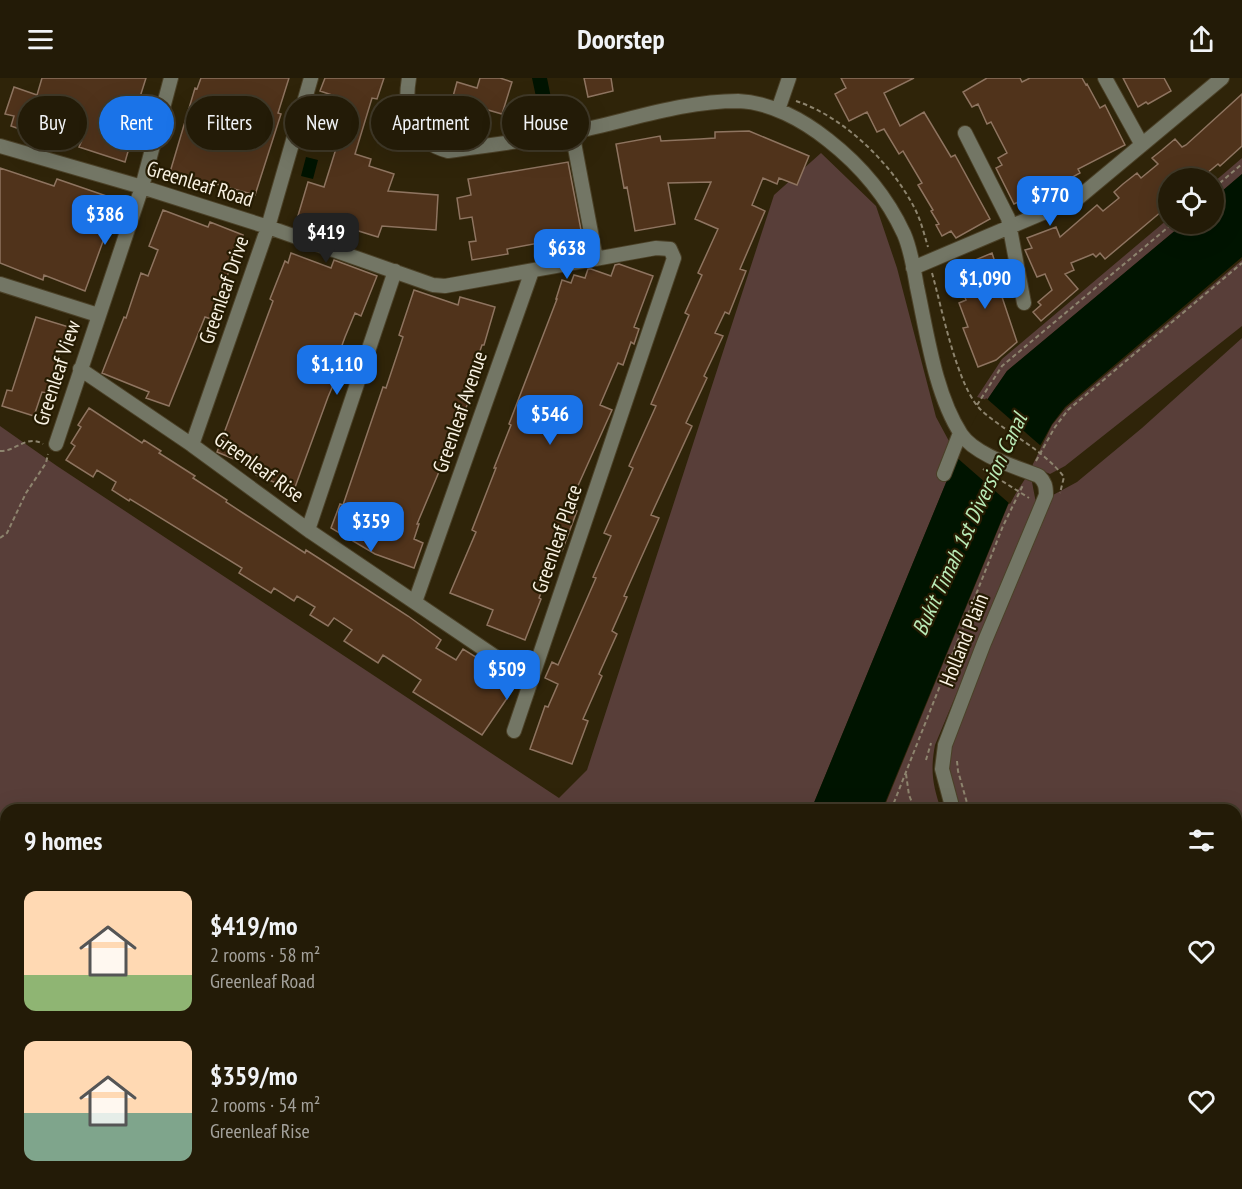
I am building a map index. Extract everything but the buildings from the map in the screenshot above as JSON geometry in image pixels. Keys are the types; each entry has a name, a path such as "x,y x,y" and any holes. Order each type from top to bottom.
{"street":[{"name":"Greenleaf View","path":"50,447 80,369 142,187 171,78"},
{"name":"Greenleaf Drive","path":"192,445 268,227 311,78"},
{"path":"409,78 407,92 410,118 423,139 436,148 448,152 502,143"},
{"path":"778,110 789,78"},
{"path":"1105,78 1142,145"},
{"path":"913,268 1078,198 1222,78"},
{"path":"589,128 695,104 740,101 778,110 800,120 844,153 866,175 886,202 904,236 913,268 933,367 948,408 962,436 944,474"},
{"path":"965,133 1008,218 1024,303"},
{"name":"Greenleaf Road","path":"0,146 142,187 268,227 433,285 532,271 664,247 670,249 674,258"},
{"path":"575,150 596,259"},
{"name":"Greenleaf Place","path":"514,730 674,258"},
{"name":"Greenleaf Avenue","path":"415,602 532,271"},
{"path":"308,530 395,272"},
{"name":"Greenleaf View","path":"0,284 98,315"},
{"name":"Greenleaf Rise","path":"80,369 192,445 308,530 531,681"},
{"name":"Holland Plain","path":"951,804 942,769 945,745 984,643 1046,495 1045,481 978,450 962,436"}],"path":[{"path":"1224,179 1242,164"},
{"path":"977,405 1002,366 1160,234"},
{"path":"980,409 1055,465 1064,477"},
{"path":"0,451 13,449 18,444 27,441 39,441 50,447 46,463 26,493 7,533 0,538"},
{"path":"1018,490 1029,498"},
{"path":"957,760 967,804"},
{"path":"905,771 913,804"}],"shaded area":[{"path":"821,153 876,206 897,268 936,417 957,456 813,804 0,804 0,426 559,798 587,770 774,195"},
{"path":"1242,158 1242,174 1224,189 1224,173"},
{"path":"1158,227 1158,234 1171,234 1007,371 987,400 977,397 1002,359"},
{"path":"1242,260 1242,326 1065,466 1050,474 1032,466 1052,425 1066,408"},
{"path":"1242,338 1242,804 958,804 950,779 947,747 1053,495 1077,482 1142,428"},
{"path":"1025,479 1032,482 1036,503 935,745 933,778 939,804 885,804 1008,505"}],"water":[{"path":"532,78 547,78 551,96 536,96"},
{"path":"306,157 318,160 313,179 301,176"},
{"name":"Bukit Timah 1st Diversion Canal","path":"1242,174 1242,257 1065,407 1052,424 1008,504 884,804 813,804 957,456 987,400 1007,371 1171,234 1224,234 1224,189"}],"pier":[{"path":"986,398 1041,446 1010,504 955,456"}]}
